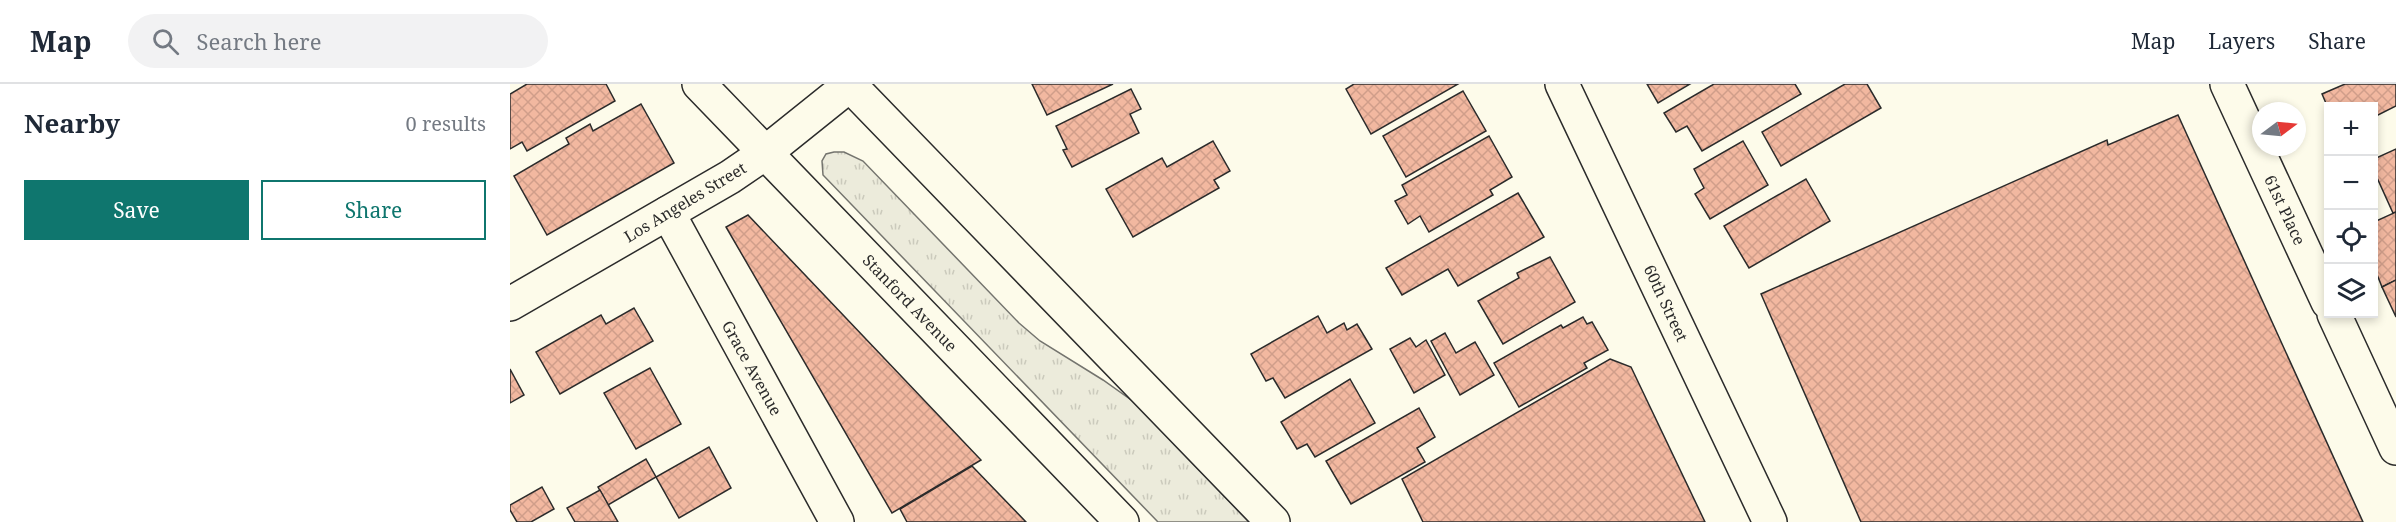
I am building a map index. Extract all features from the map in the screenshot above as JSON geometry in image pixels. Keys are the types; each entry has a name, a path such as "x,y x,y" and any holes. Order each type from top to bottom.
{"street":[{"name":"Stanford Avenue","path":"699,84 1122,522"},
{"name":"Los Angeles Street","path":"510,304 730,177 765,153 850,84"},
{"path":"850,84 1273,522"},
{"name":"60th Street","path":"1562,84 1770,522"},
{"name":"61st Place","path":"2227,84 2324,293"},
{"name":"Grace Avenue","path":"668,213 837,522"},
{"path":"2336,318 2396,448"}],"green space":[{"path":"844,152 863,161 1019,323 1040,341 1134,402 1249,522 1158,522 823,175 822,161 826,154"}],"building":[{"path":"527,84 606,84 615,101 527,151 522,142 510,149 510,94"},
{"path":"1032,84 1113,84 1047,115"},
{"path":"1354,84 1458,84 1371,134 1346,89"},
{"path":"1647,84 1690,84 1658,103"},
{"path":"1714,84 1795,84 1801,94 1702,151 1687,126 1676,132 1664,113"},
{"path":"1845,84 1867,84 1881,108 1781,166 1762,132"},
{"path":"2345,84 2396,84 2396,106 2378,115 2378,102 2325,102 2322,94"},
{"path":"1131,89 1141,109 1130,114 1139,133 1072,167 1063,150 1067,149 1056,126"},
{"path":"1463,91 1486,131 1406,177 1383,136"},
{"path":"641,104 674,163 547,235 514,176 569,144 566,138 590,124 593,131"},
{"path":"2178,115 2363,522 1861,522 1761,294 2107,140 2108,145"},
{"path":"1489,136 1512,177 1490,190 1493,195 1429,232 1420,216 1408,224 1395,201 1407,195 1402,185"},
{"path":"1213,141 1230,171 1214,180 1219,188 1133,237 1106,189 1162,158 1167,167"},
{"path":"1743,141 1768,185 1710,219 1695,194 1704,188 1694,169"},
{"path":"2396,149 2396,212 2393,213 2378,180 2378,157"},
{"path":"1806,179 1830,221 1749,268 1724,226"},
{"path":"1518,193 1544,237 1458,286 1448,269 1402,295 1386,268"},
{"path":"2396,212 2396,280 2382,287 2378,277 2378,220"},
{"path":"748,215 981,460 892,513 726,227"},
{"path":"1550,257 1575,302 1503,344 1478,301 1519,278 1517,273"},
{"path":"2396,280 2396,317 2382,287"},
{"path":"634,308 653,341 560,394 536,352 601,315 606,324"},
{"path":"1318,316 1327,333 1344,323 1347,330 1357,324 1372,349 1285,398 1273,378 1266,381 1251,354"},
{"path":"1583,317 1587,324 1592,322 1608,350 1584,363 1587,368 1519,407 1494,363 1561,325 1563,328"},
{"path":"1445,333 1456,353 1475,342 1494,375 1460,395 1431,341"},
{"path":"1410,338 1416,347 1426,340 1445,375 1414,393 1390,349"},
{"path":"1610,359 1631,367 1705,522 1423,522 1402,479"},
{"path":"650,368 681,424 636,449 604,393"},
{"path":"510,369 524,395 510,403"},
{"path":"1350,379 1375,423 1315,457 1307,444 1297,449 1281,422"},
{"path":"1419,408 1435,437 1417,448 1425,462 1351,504 1326,461"},
{"path":"709,447 731,488 679,518 656,477"},
{"path":"646,459 656,477 608,505 598,487"},
{"path":"972,466 1026,522 907,522 900,509"},
{"path":"542,487 554,509 531,522 517,522 510,510 510,505"},
{"path":"600,490 618,522 575,522 567,508"}]}
